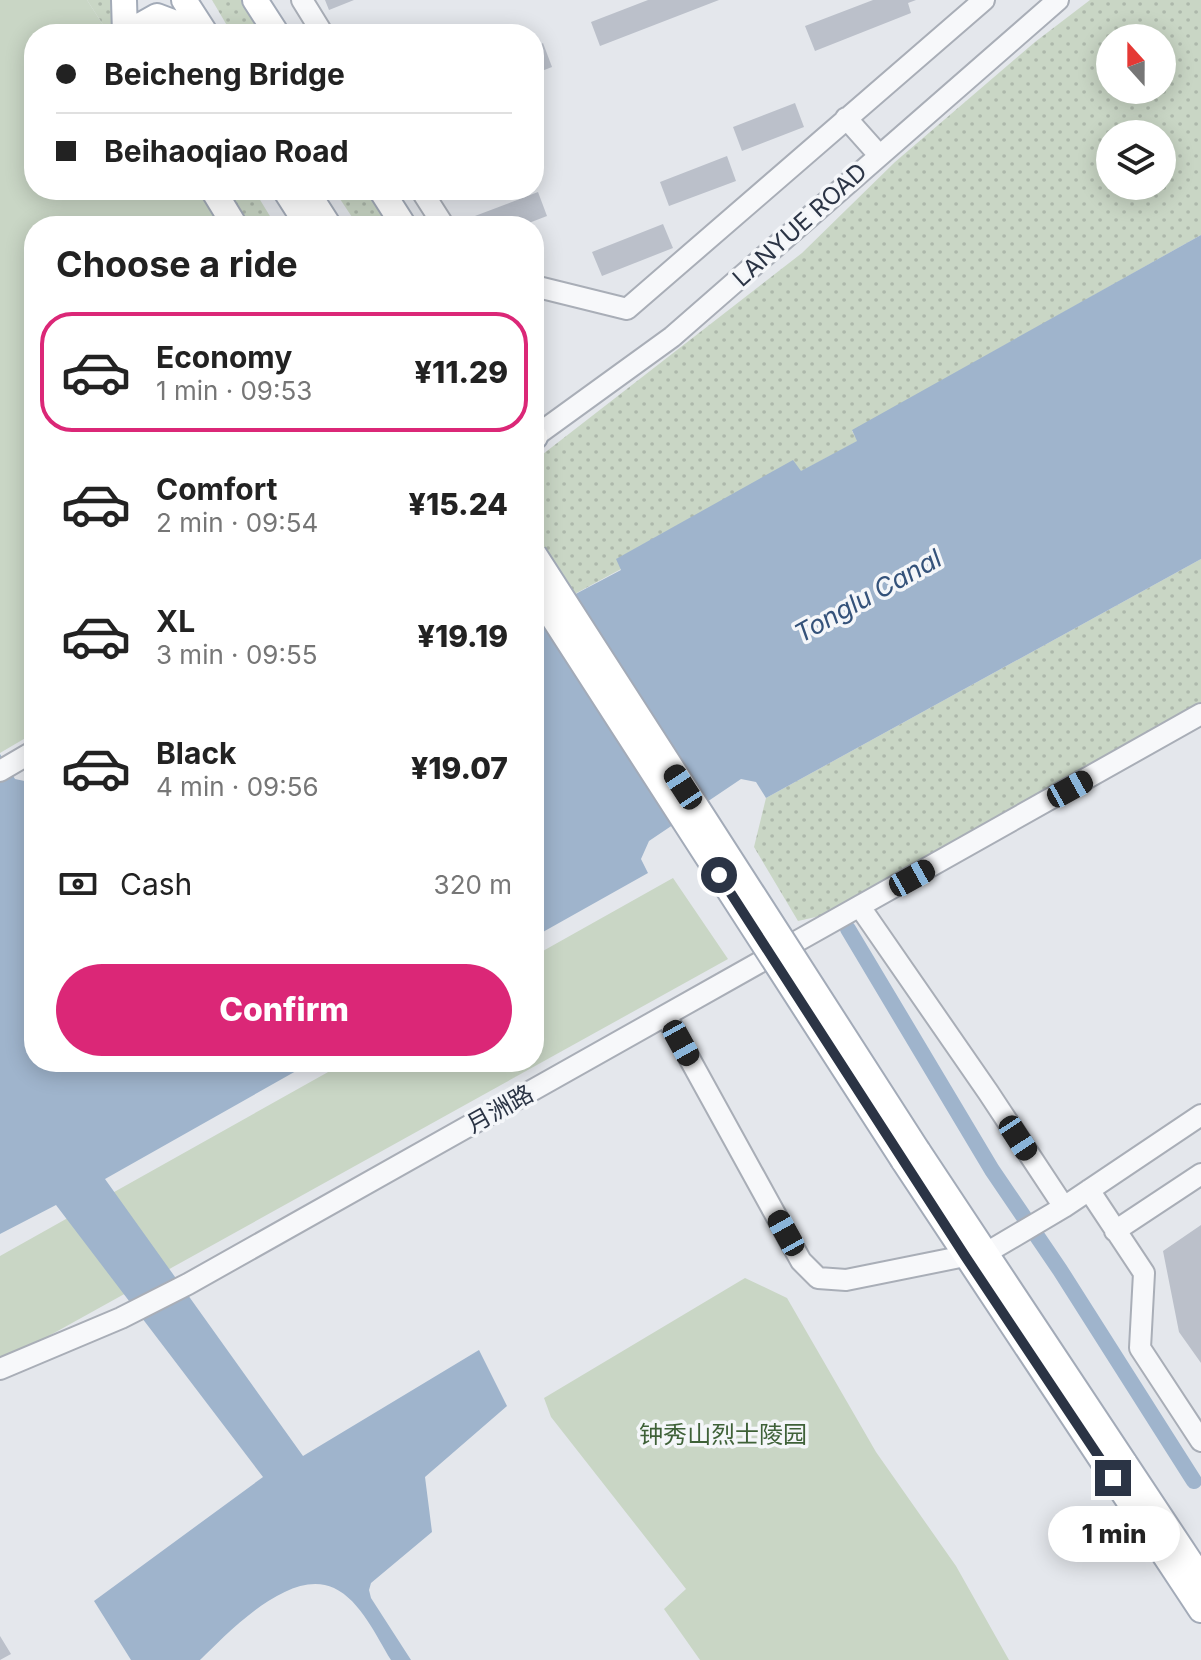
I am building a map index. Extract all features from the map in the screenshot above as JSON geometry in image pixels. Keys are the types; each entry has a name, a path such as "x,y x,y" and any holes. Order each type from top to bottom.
{"main road":[{"path":"124,0 125,24"},
{"path":"162,0 190,18"},
{"path":"255,0 271,24"},
{"path":"143,24 157,16 190,18"},
{"path":"544,570 910,1156"},
{"path":"544,603 975,1255 1201,1610"},
{"path":"975,1255 1201,1578"}],"street":[{"path":"302,0 317,24"},
{"path":"544,288 627,309 984,0"},
{"name":"LANYUE ROAD","path":"544,429 672,337 1058,0"},
{"path":"846,118 879,155"},
{"name":"月洲路","path":"0,1369 121,1318 188,1284 1201,714"},
{"path":"0,771 24,757"},
{"path":"860,907 1064,1207"},
{"path":"666,1016 801,1261 818,1278 846,1280 975,1255 1064,1207 1201,1115"},
{"path":"1115,1231 1201,1174"},
{"path":"1089,1190 1144,1273 1140,1348 1201,1441"}],"green space":[{"path":"0,0 87,0 103,24 24,24 24,200 212,200 222,216 24,216 24,739 0,753"},
{"path":"87,0 117,0 116,24 103,24"},
{"path":"212,0 245,0 260,24 226,24"},
{"path":"1090,0 1201,0 1201,235 852,431 858,441 800,472 793,461 617,559 621,569 544,611 544,453 802,253 895,162 1035,42"},
{"path":"230,200 260,200 270,216 241,216"},
{"path":"341,200 373,200 383,216 351,216"},
{"path":"1201,559 1201,714 860,907 798,921 754,847 766,798"},
{"path":"673,878 728,959 544,1061 544,950"},
{"path":"328,1072 524,1072 0,1363 0,1256"},
{"name":"钟秀山烈士陵园","path":"745,1278 787,1298 876,1452 956,1566 1009,1660 700,1660 664,1609 686,1589 551,1417 544,1398"}],"water":[{"name":"Tonglu Canal","path":"1201,235 1201,559 766,798 756,782 741,779 649,841 641,859 648,873 544,931 544,611 621,570 616,559 793,460 801,471 857,441 852,430"},
{"path":"0,754 15,779 24,781 24,1072 294,1072 105,1179 303,1456 479,1350 507,1406 425,1477 432,1532 371,1583 371,1598 411,1660 391,1660 352,1601 334,1588 317,1584 299,1586 261,1606 200,1660 131,1660 94,1601 263,1477 56,1205 0,1234"}],"building":[{"path":"325,0 354,0 329,10"},
{"path":"648,0 719,0 600,46 591,22"},
{"path":"873,0 916,0 908,3 911,13 815,51 805,26"},
{"path":"544,46 552,67 544,70"},
{"path":"795,103 804,127 742,151 733,127"},
{"path":"727,156 736,181 669,206 660,182"},
{"path":"517,200 541,200 547,216 544,217 475,216"},
{"path":"663,224 673,248 602,276 592,252"},
{"path":"1201,1225 1201,1363 1179,1332 1163,1251"},
{"path":"0,1636 11,1654 0,1660"}],"waterway":[{"path":"848,929 992,1170 1060,1270 1194,1481"}],"route":[{"path":"719,875 965,1256 1113,1478"}]}
